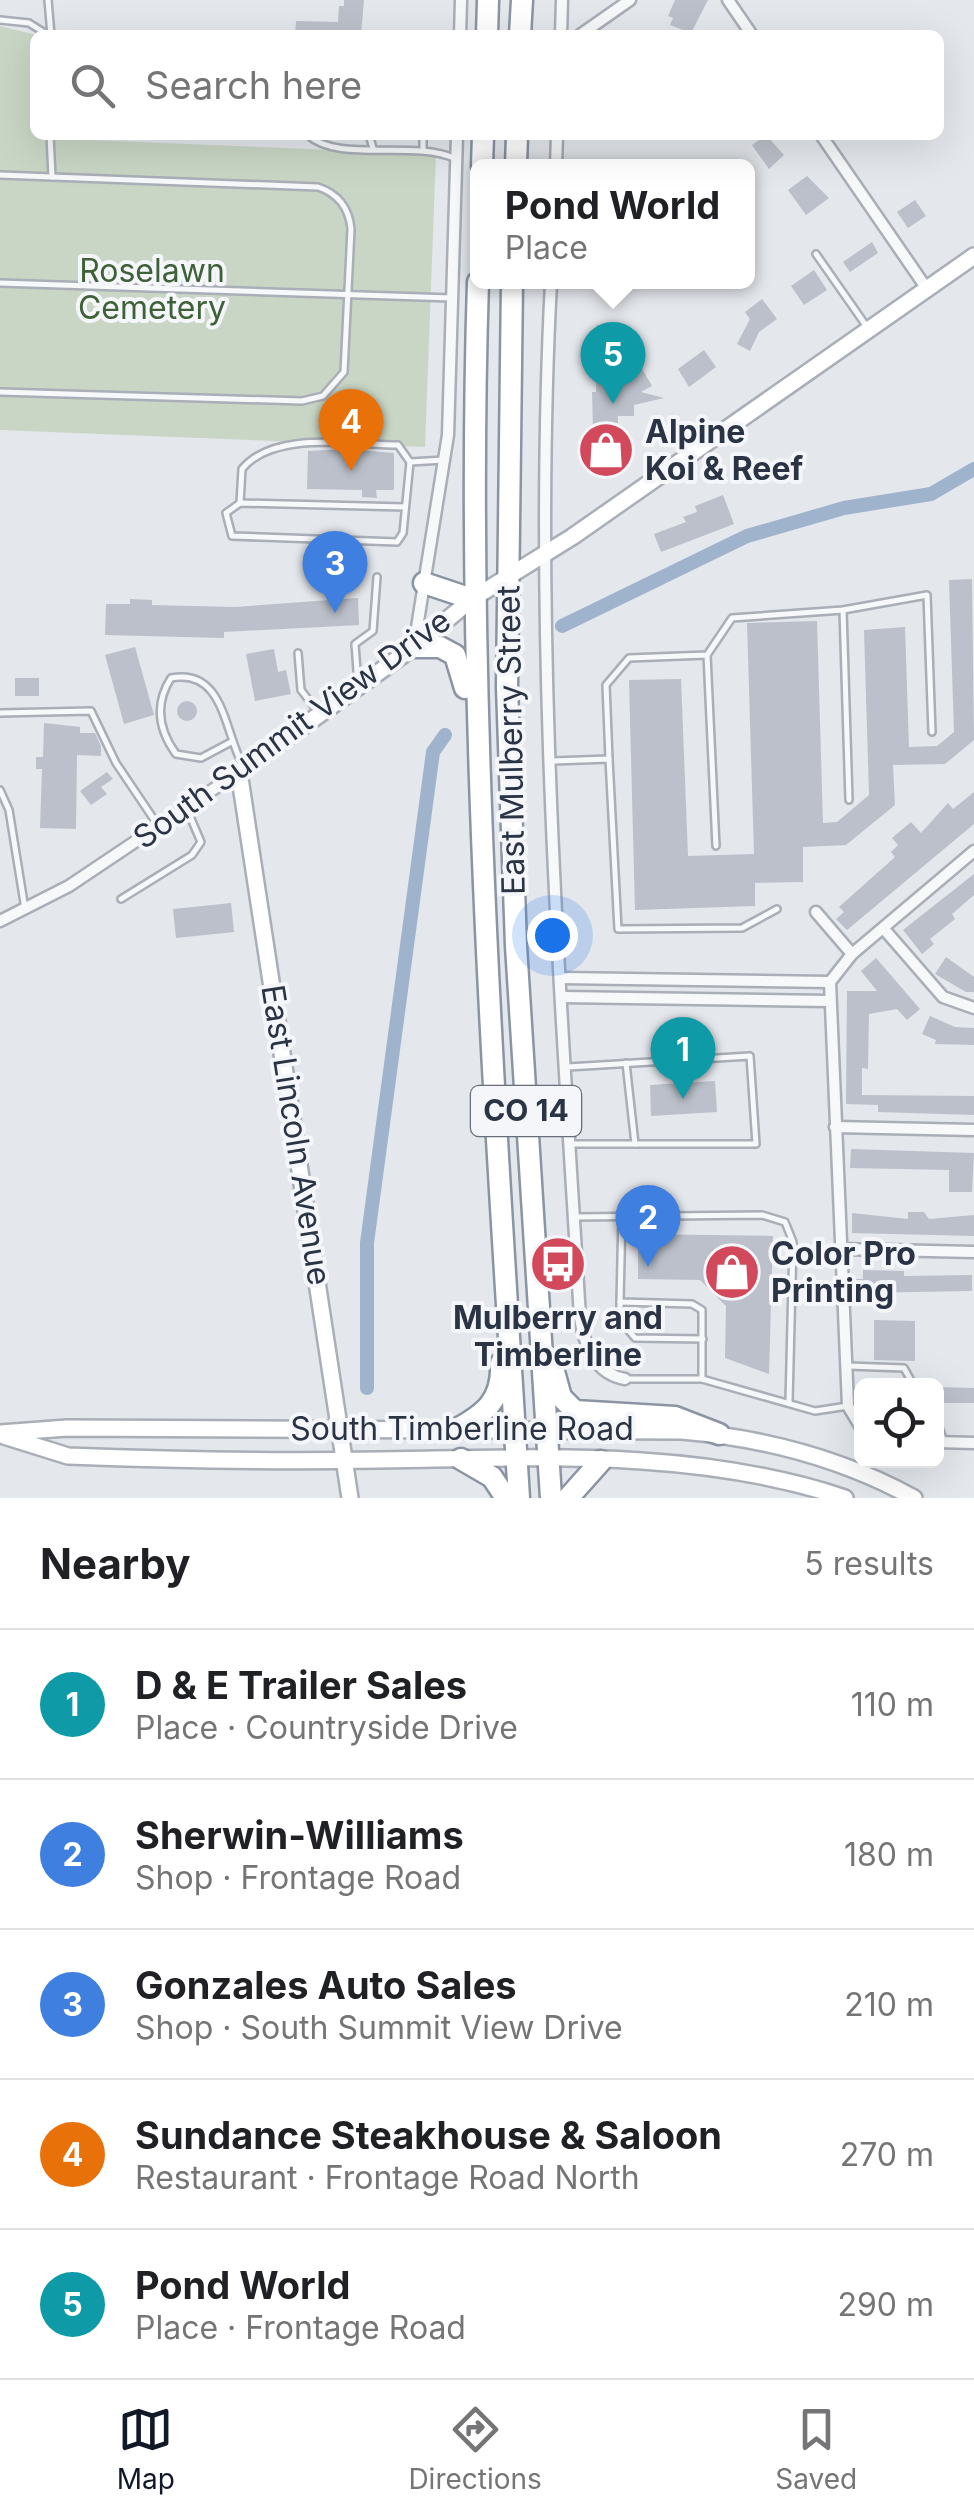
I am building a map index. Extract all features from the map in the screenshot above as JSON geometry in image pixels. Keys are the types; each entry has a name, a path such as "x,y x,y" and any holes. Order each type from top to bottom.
{"highway":[{"path":"487,30 488,0"},
{"path":"520,30 522,0"},
{"name":"East Mulberry Street","path":"478,289 472,599 494,1087 519,1498"},
{"name":"East Mulberry Street","path":"512,289 506,579 515,928 551,1498"},
{"path":"424,583 472,599"},
{"path":"414,648 449,650 460,663 467,727 478,770"},
{"path":"454,1430 492,1405 502,1372 487,1132 494,1087"},
{"path":"528,1134 542,1223 554,1373 561,1397 582,1413 674,1417 719,1434"},
{"path":"462,1459 492,1478 506,1498"},
{"path":"568,1498 602,1461"}],"main road":[{"name":"South Summit View Drive","path":"242,770 414,648 472,599 974,256"},
{"name":"East Lincoln Avenue","path":"242,770 350,1498"},
{"name":"South Timberline Road","path":"0,1434 67,1428 719,1434 827,1460 914,1498"},
{"name":"South Timberline Road","path":"0,1434 68,1456 549,1460 728,1468 770,1475 845,1498"}],"street":[{"path":"460,30 462,0"},
{"path":"561,30 562,0"},
{"path":"587,30 630,0"},
{"path":"728,0 749,30"},
{"path":"414,648 444,460 457,140"},
{"path":"824,140 927,288"},
{"path":"552,289 546,552 550,761 574,1217 583,1334 596,1362 614,1377 625,1379"},
{"name":"South Summit View Drive","path":"0,921 25,911 242,770"},
{"path":"854,1416 848,1406 845,1366 830,982 852,954 974,851"},
{"path":"816,912 852,954"},
{"path":"884,929 944,997 974,1008"},
{"path":"561,978 830,982"},
{"path":"562,997 829,1001"},
{"path":"834,1127 974,1130"},
{"path":"839,1249 974,1252"},
{"path":"944,1442 974,1443"}],"lane":[{"path":"48,0 50,30"},
{"path":"0,20 29,23 41,30"},
{"path":"50,140 52,177"},
{"path":"316,140 328,147 422,149 456,159"},
{"path":"371,140 373,148"},
{"path":"422,149 423,140"},
{"path":"0,175 306,186 329,191 350,217 344,372 332,390 313,400 0,392"},
{"path":"816,254 869,329"},
{"path":"0,283 452,298"},
{"path":"240,503 242,469 258,454 298,444 398,444 410,462 405,507 402,533 396,542 232,536 226,512 240,503 405,507"},
{"path":"410,462 444,460"},
{"path":"358,687 355,644 372,630 377,577"},
{"path":"716,846 707,655 732,618 843,610 927,595 932,732"},
{"path":"843,610 849,800"},
{"path":"298,652 301,690 320,714"},
{"path":"707,655 629,658 606,685 618,928 742,928 777,909"},
{"path":"233,741 201,758 176,754 162,727 160,696 171,678 195,677 212,689 233,741 242,770"},
{"path":"0,713 91,712 116,763 158,826"},
{"path":"550,761 609,759"},
{"path":"0,790 9,810 25,911"},
{"path":"121,899 192,854 202,842 186,807"},
{"path":"565,1067 750,1056 756,1144 570,1144"},
{"path":"626,1063 635,1144"},
{"path":"622,1215 620,1320 635,1338 703,1340"},
{"path":"574,1217 762,1215 789,1226 793,1242 789,1402"},
{"path":"620,1302 696,1305 704,1316 702,1379"},
{"path":"845,1366 900,1366 911,1378"},
{"path":"625,1379 702,1379 814,1411 848,1406"}],"green space":[{"name":"Roselawn Cemetery","path":"0,26 30,34 30,140 436,154 425,447 0,430"}],"building":[{"path":"344,0 364,0 361,30 295,30 296,21 338,22 339,6 344,6"},
{"path":"675,0 708,0 693,30 670,25 673,18 668,16"},
{"path":"759,140 770,140 784,155 769,169 752,145"},
{"path":"807,176 829,198 806,215 788,190"},
{"path":"915,200 926,216 908,228 897,212"},
{"path":"872,242 878,253 850,272 843,262"},
{"path":"814,270 827,290 804,305 791,286"},
{"path":"762,299 777,319 759,332 750,351 737,344 750,319 745,312"},
{"path":"597,325 614,325 614,366 633,353 652,386 641,392 664,398 634,405 634,416 618,416 617,468 594,468 592,392 596,392"},
{"path":"704,350 716,367 689,387 678,369"},
{"path":"308,451 394,453 394,490 376,490 377,498 362,497 362,490 307,489"},
{"path":"723,495 734,524 661,552 654,534 686,522 683,517 697,512 695,506"},
{"path":"972,579 974,740 945,764 893,765 895,805 846,845 803,847 803,882 755,883 755,906 635,910 629,680 681,679 688,856 754,854 747,623 817,621 823,823 837,822 869,795 864,630 905,627 909,747 937,746 954,732 949,580"},
{"path":"358,598 359,625 224,632 224,638 105,635 106,604 130,604 130,599 152,600 152,605 235,607"},
{"path":"135,647 154,715 124,724 105,655"},
{"path":"274,649 278,672 286,670 291,694 255,701 246,654"},
{"path":"15,678 39,678 39,696 15,696"},
{"path":"183,701 191,701 197,711 191,721 183,721 177,715 177,707"},
{"path":"44,723 80,727 80,733 95,733 101,746 101,756 77,755 76,829 40,828 42,769 36,769 36,757 43,757"},
{"path":"107,772 113,779 101,787 107,794 91,805 80,791"},
{"path":"974,792 974,824 847,930 836,919 844,912 839,907 895,857 891,852 898,845 892,838 911,822 921,833 948,803 953,809"},
{"path":"974,874 974,895 952,914 955,919 930,939 934,944 922,954 903,930"},
{"path":"231,903 234,932 176,938 173,909"},
{"path":"946,957 974,977 974,992 966,992 935,974"},
{"path":"876,958 920,1009 907,1020 897,1009 869,1014 868,1069 862,1068 862,1095 974,1096 974,1115 878,1112 878,1105 846,1104 847,991 877,991 861,971"},
{"path":"930,1016 955,1027 974,1028 974,1045 935,1044 936,1040 922,1034"},
{"path":"715,1081 717,1112 651,1116 650,1085"},
{"path":"851,1149 974,1153 972,1192 949,1192 949,1170 850,1168"},
{"path":"908,1212 924,1212 929,1219 974,1215 974,1236 852,1233 852,1213 908,1219"},
{"path":"638,1234 773,1236 769,1374 725,1358 726,1306 700,1280 638,1279"},
{"path":"863,1270 904,1271 904,1276 972,1275 972,1291 855,1293 855,1279 863,1279"},
{"path":"874,1320 915,1321 915,1361 874,1360"},
{"path":"944,1387 974,1388 974,1403 944,1403"}],"waterway":[{"path":"562,626 747,536 844,508 931,494 974,469"},
{"path":"367,1388 367,1243 433,752 445,735"}],"place":[{"name":"Pond World","path":"613,404"},
{"name":"Alpine Koi & Reef","path":"606,450"},
{"name":"Sundance Steakhouse & Saloon","path":"351,471"},
{"name":"Gonzales Auto Sales","path":"335,613"},
{"name":"D & E Trailer Sales","path":"683,1099"},
{"name":"Mulberry and Timberline","path":"558,1264"},
{"name":"Sherwin-Williams","path":"648,1267"},
{"name":"Color Pro Printing","path":"732,1272"}]}
